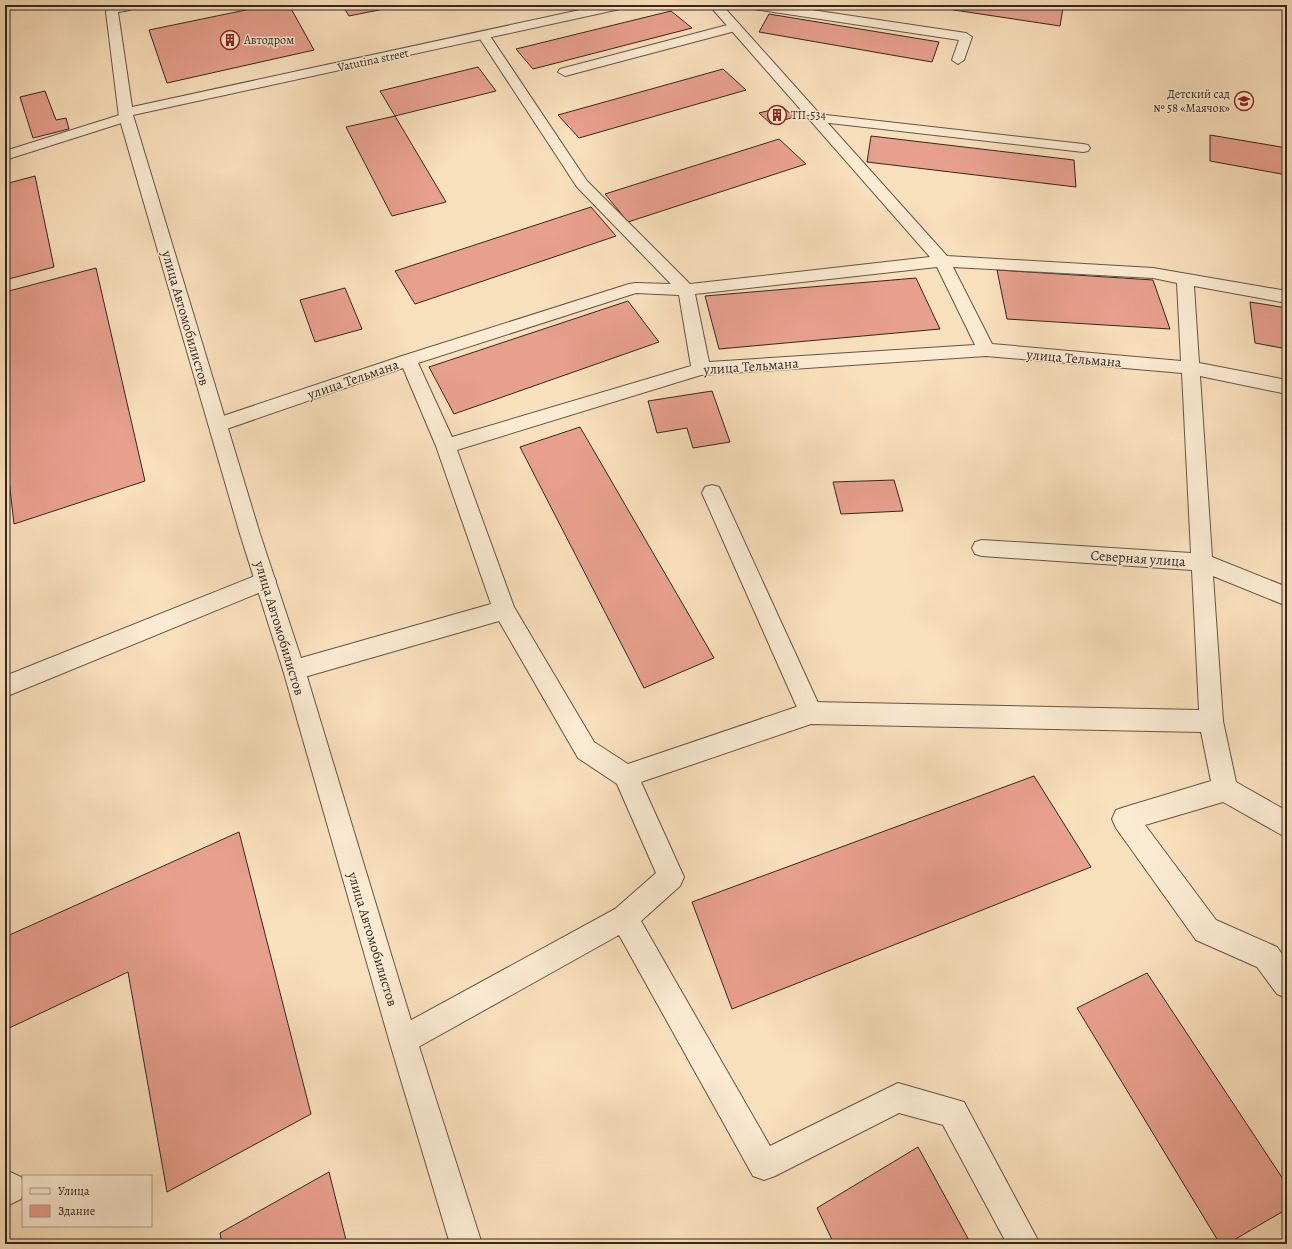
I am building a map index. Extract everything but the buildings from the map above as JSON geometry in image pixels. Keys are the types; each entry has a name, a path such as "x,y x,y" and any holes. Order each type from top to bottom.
{"street":[{"name":"Vatutina street","path":"5,156 126,115 620,5"},
{"path":"715,5 818,118 942,261 986,350"},
{"path":"754,5 966,37 958,60"},
{"name":"улица Автомобилистов","path":"120,6 117,56 126,115 265,581 294,670 403,1040 466,1244"},
{"path":"565,72 735,27"},
{"path":"484,36 582,184 686,290 701,369"},
{"path":"818,118 1083,148"},
{"path":"408,360 635,288 686,290 942,261 1153,273 1287,298"},
{"path":"1185,278 1192,368 1210,721 1225,789"},
{"name":"улица Тельмана","path":"218,425 408,360 446,446 701,369 986,350 1192,368 1287,387"},
{"path":"403,1040 624,918 671,877 626,776 586,750 504,610 446,446"},
{"path":"712,493 811,714"},
{"name":"Северная улица","path":"982,548 1202,562 1287,598"},
{"path":"5,687 265,581"},
{"path":"294,670 504,610"},
{"path":"626,776 811,714 1210,721"},
{"path":"1287,825 1225,789 1124,819 1206,930 1267,957 1287,984"},
{"path":"624,918 764,1165 898,1098 953,1113 1024,1244"}],"place":[{"name":"Автодром","path":"230,40"},
{"name":"Детский сад № 58 «Маячок»","path":"1244,101"},
{"name":"ТП-534","path":"777,115"}]}
